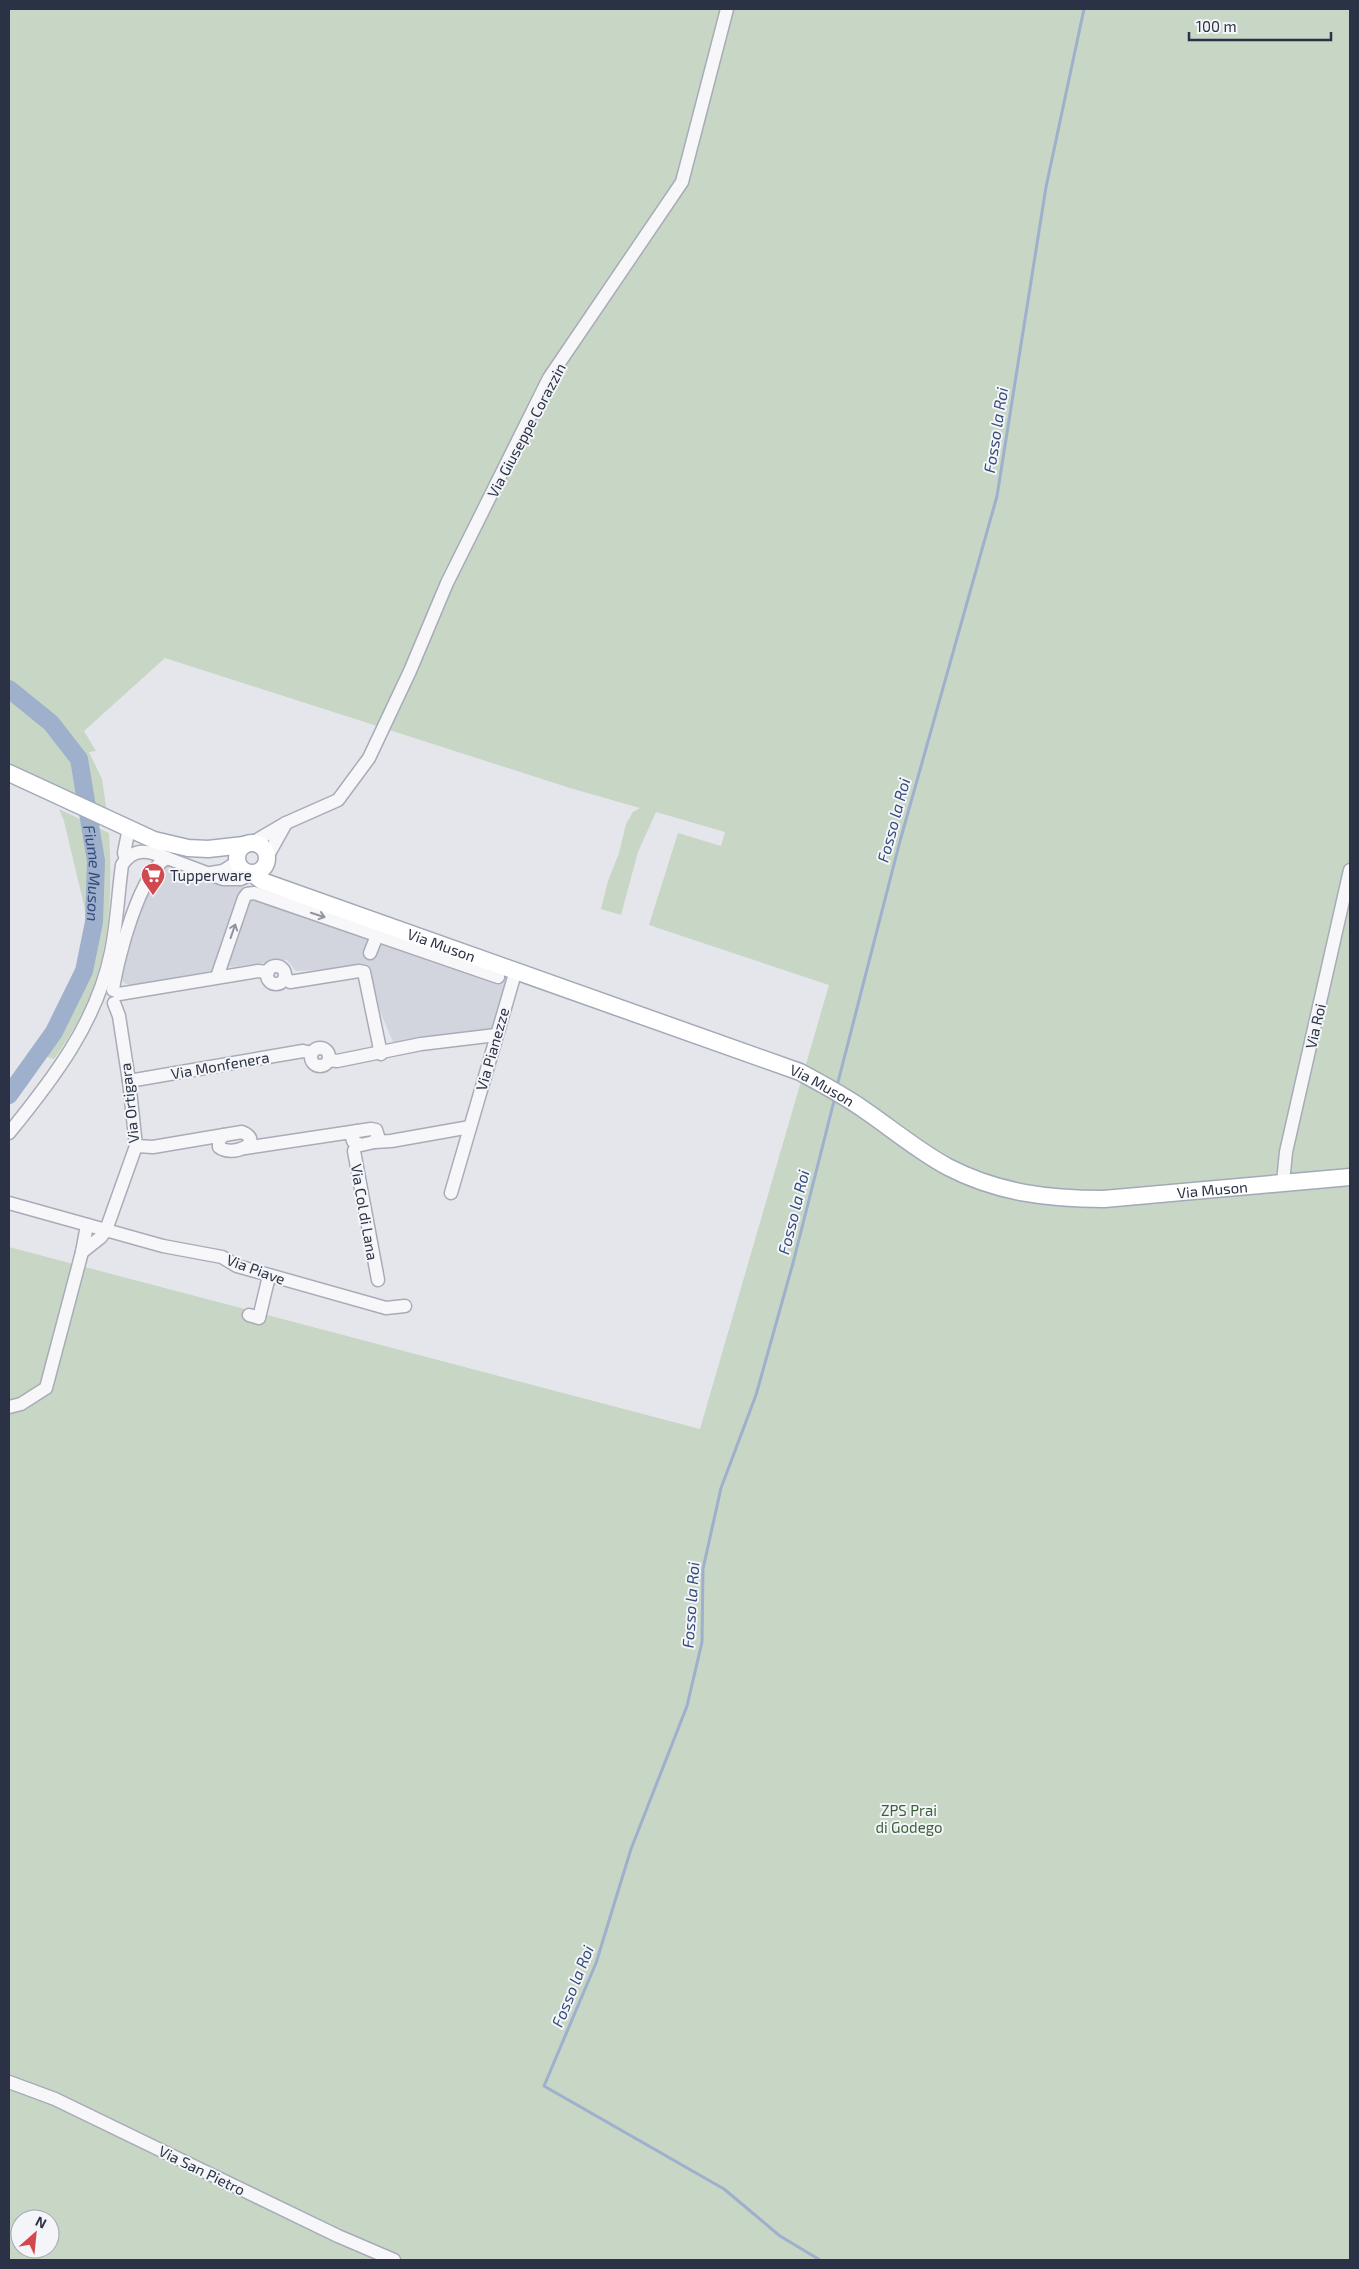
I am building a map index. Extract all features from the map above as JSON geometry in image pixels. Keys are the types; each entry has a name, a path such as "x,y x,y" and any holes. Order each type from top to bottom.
{"main road":[{"name":"Via Muson","path":"9,773 154,840 173,846 208,849 248,844 262,846 267,858 288,886 298,893"},
{"path":"237,861 238,852 248,844"},
{"name":"Via Muson","path":"208,849 237,861 241,869 262,881 298,893 379,929 470,961 516,970 800,1072 838,1092 948,1167 988,1184 1035,1196 1063,1199 1104,1199 1283,1182 1350,1178"},
{"path":"252,874 263,869 267,858"}],"street":[{"name":"Via Giuseppe Corazzin","path":"248,844 338,800 369,758 410,672 447,583 550,378 682,182 727,9"},
{"path":"267,858 286,824"},
{"path":"126,859 124,852 129,828"},
{"path":"9,1133 66,1058 82,1031 96,1000 111,953 122,865 126,859 142,851 168,858 223,879 241,879 252,874"},
{"path":"168,858 153,869 144,886 118,959 115,996 217,977 258,971 268,972 275,966 281,967 290,982 362,971"},
{"path":"211,873 223,871 237,861"},
{"name":"Via Roi","path":"1283,1182 1286,1152 1350,870"},
{"path":"217,977 244,898 247,894 254,892 379,929 362,971"},
{"path":"470,961 498,977"},
{"name":"Via Pianezze","path":"451,1193 516,970"},
{"path":"362,971 366,975 381,1054"},
{"name":"Via Ortigara","path":"106,1230 136,1146 129,1081 115,996"},
{"name":"Via Monfenera","path":"129,1081 303,1051 312,1053 311,1060 314,1064 325,1065 329,1060 337,1061 381,1054 421,1044 496,1035"},
{"path":"136,1146 153,1147 218,1139 242,1132 248,1134 251,1144 352,1136 371,1129 376,1130 376,1139 391,1141 470,1128"},
{"name":"Via Col di Lana","path":"352,1136 378,1280"},
{"name":"Via Piave","path":"9,1203 162,1246 222,1257 237,1266 386,1308 405,1306"},
{"path":"9,1407 21,1404 46,1388 87,1225"},
{"path":"81,1254 101,1237 106,1230"},
{"path":"249,1315 259,1318 270,1276"},
{"name":"Via San Pietro","path":"9,2082 55,2099 338,2236 394,2260"}],"shaded area":[{"path":"172,862 508,979 498,1036 393,1042 362,968 296,971 287,960 231,967 133,986 124,983 118,973 128,938 159,866"}],"green space":[{"name":"ZPS Prai di Godego","path":"9,9 1350,9 1350,2260 9,2260 9,1247 700,1429 829,985 649,925 678,833 721,846 725,832 656,812 638,852 621,915 601,909 626,824 633,812 640,808 570,788 165,658 84,731 96,751 89,752 102,779 107,813 9,766"},
{"path":"59,809 109,833 110,890 107,929 100,967 87,1003 77,1023 54,1059 38,1054 65,1023 87,918 64,821"}],"waterway":[{"name":"Fosso la Roi","path":"837,1086 900,841 997,496 1046,187 1084,9"},
{"name":"Fiume Muson","path":"9,689 51,723 79,759 96,861 94,922 84,971 54,1032 9,1095"},
{"name":"Fosso la Roi","path":"820,2260 780,2236 724,2189 544,2086 596,1963 631,1849 687,1706 702,1642 703,1569 721,1488 756,1395 793,1263 835,1097"}],"place":[{"name":"Tupperware","path":"153,896"}]}
